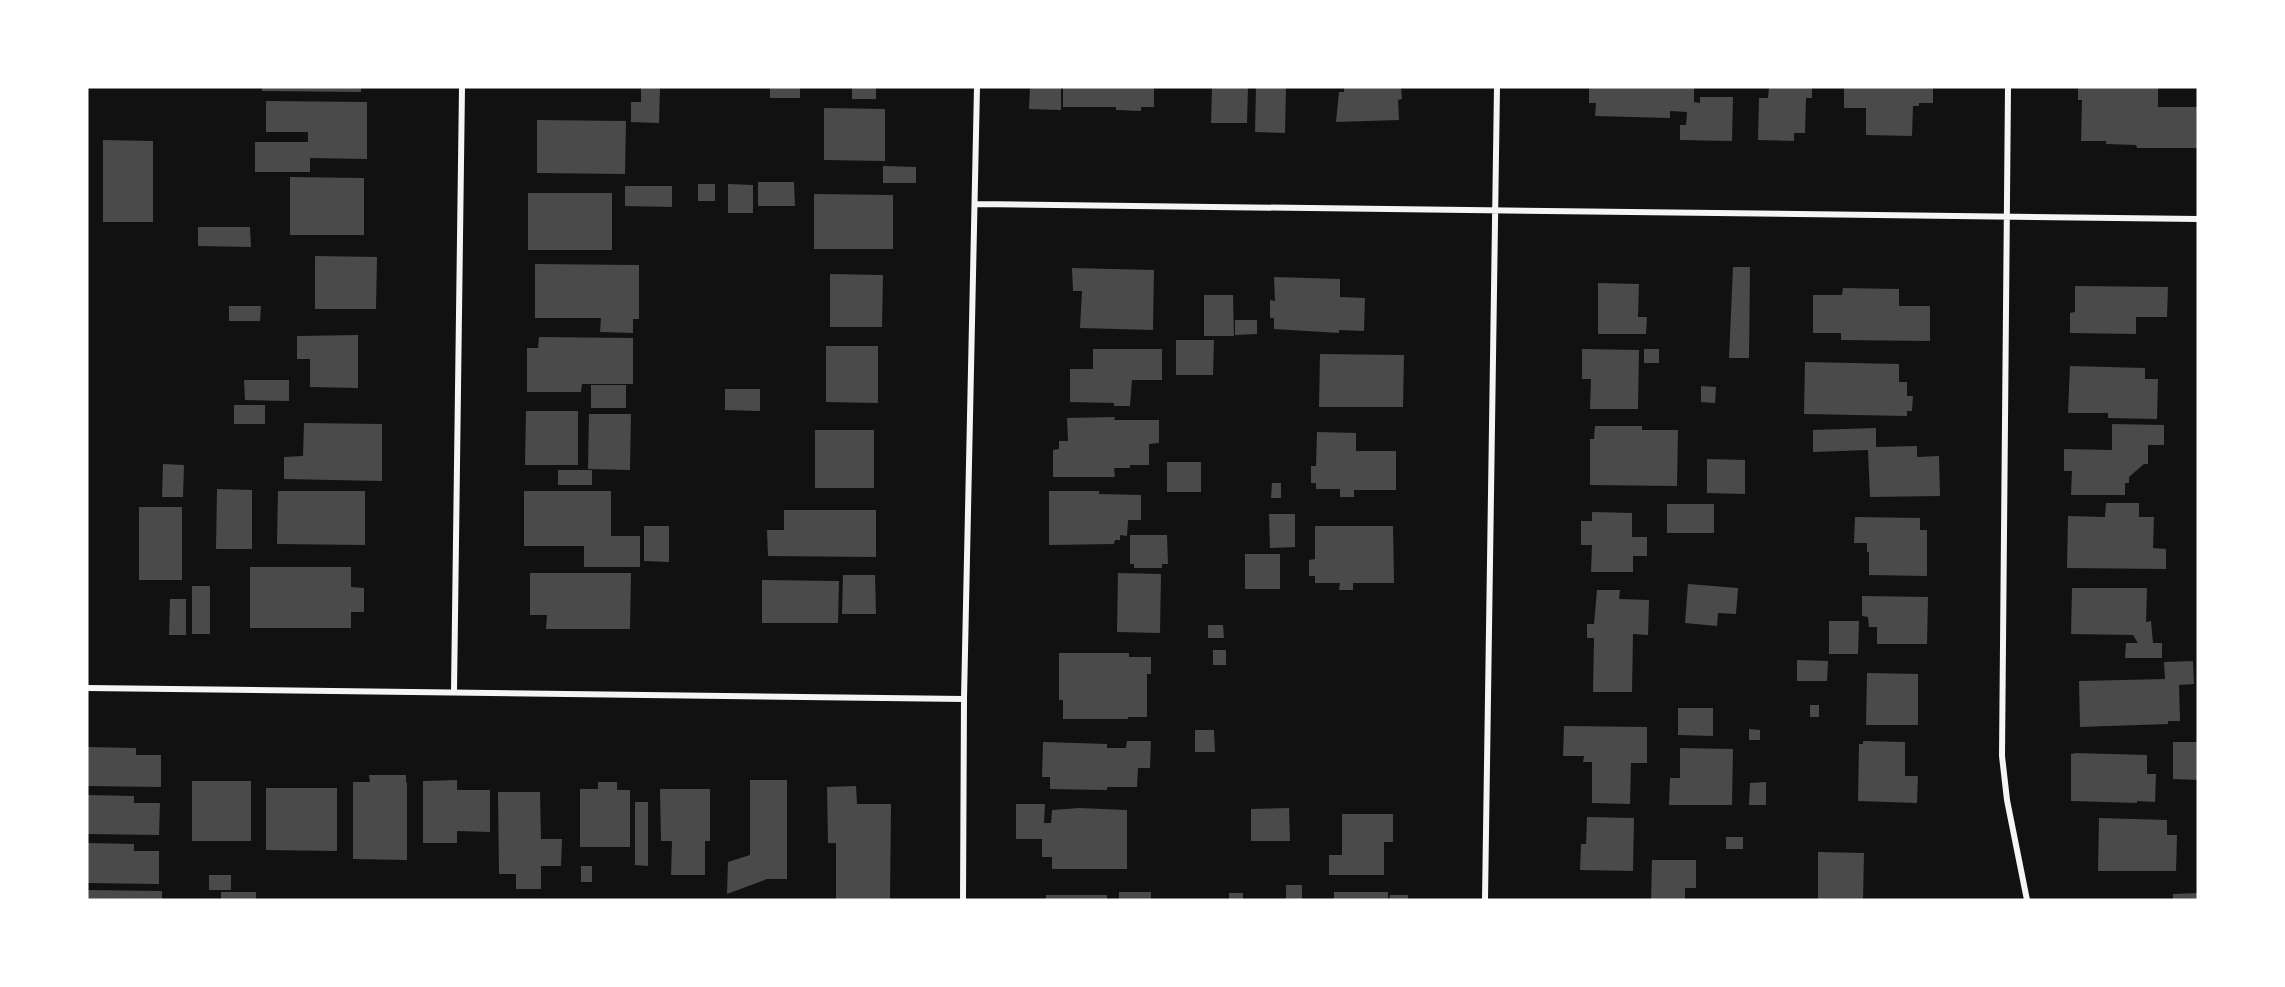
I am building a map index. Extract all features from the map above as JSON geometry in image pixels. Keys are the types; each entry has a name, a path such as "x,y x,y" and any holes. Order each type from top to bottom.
{"street":[{"path":"454,692 462,87"},
{"path":"963,900 964,699 977,87"},
{"path":"1485,900 1497,87"},
{"path":"2008,87 2002,756 2012,829 2027,900"},
{"path":"975,204 2198,219"},
{"path":"87,688 964,699"}],"building":[{"path":"262,87 361,87 361,92 262,91"},
{"path":"641,87 660,87 659,123 631,122 631,102 641,102"},
{"path":"770,87 800,87 800,98 770,98"},
{"path":"852,87 876,87 876,99 852,99"},
{"path":"1030,87 1061,87 1061,110 1029,109"},
{"path":"1063,87 1154,87 1154,107 1141,107 1141,111 1116,110 1116,107 1063,107"},
{"path":"1212,87 1248,87 1247,123 1211,123"},
{"path":"1256,87 1286,87 1285,133 1255,132"},
{"path":"1344,87 1401,87 1402,99 1398,100 1399,120 1336,122 1339,92 1344,92"},
{"path":"1589,87 1694,87 1694,102 1700,103 1700,97 1733,97 1732,141 1680,140 1680,125 1686,125 1687,112 1670,111 1670,118 1595,116 1596,103 1589,103"},
{"path":"1769,87 1812,87 1812,98 1806,98 1805,133 1794,133 1794,141 1758,140 1759,98 1768,98"},
{"path":"1844,87 1933,87 1933,103 1919,103 1919,106 1913,106 1912,136 1866,135 1866,108 1844,108"},
{"path":"2078,87 2158,87 2158,107 2198,107 2198,148 2137,148 2136,145 2106,144 2106,141 2081,141 2082,100 2078,100"},
{"path":"266,101 367,102 367,159 310,158 310,172 255,172 255,142 308,142 308,132 266,132"},
{"path":"824,108 885,109 885,161 824,160"},
{"path":"537,120 626,121 625,174 537,173"},
{"path":"103,140 153,141 153,222 103,222"},
{"path":"883,166 916,167 916,183 883,183"},
{"path":"290,177 364,178 364,235 290,235"},
{"path":"758,182 794,182 795,206 758,206"},
{"path":"698,184 715,184 715,201 698,201"},
{"path":"728,184 753,185 753,213 728,213"},
{"path":"625,186 672,186 672,207 625,206"},
{"path":"528,193 612,193 612,250 528,250"},
{"path":"814,194 893,195 893,249 814,249"},
{"path":"198,227 250,227 251,247 198,246"},
{"path":"315,256 377,257 376,309 315,309"},
{"path":"535,264 639,265 639,319 633,319 633,333 600,332 601,318 535,318"},
{"path":"1733,267 1750,267 1749,358 1729,358"},
{"path":"1072,268 1154,270 1153,330 1080,328 1082,291 1073,291"},
{"path":"830,274 883,275 882,327 830,327"},
{"path":"1274,277 1340,279 1340,297 1365,298 1364,331 1339,330 1339,333 1274,329 1274,318 1270,318 1270,300 1275,301"},
{"path":"1598,283 1639,284 1638,317 1647,317 1646,334 1598,334"},
{"path":"2075,286 2168,287 2167,317 2136,317 2136,334 2070,333 2070,313 2075,312"},
{"path":"1843,288 1899,289 1899,306 1930,306 1930,341 1841,340 1841,333 1813,333 1813,295 1842,295"},
{"path":"1204,295 1233,295 1234,336 1204,336"},
{"path":"229,306 261,306 260,321 229,321"},
{"path":"1235,320 1257,320 1257,334 1235,335"},
{"path":"358,335 358,388 310,387 310,359 297,359 297,336"},
{"path":"539,337 633,338 633,384 582,384 581,392 527,392 527,348 538,348"},
{"path":"1176,340 1214,340 1213,375 1176,375"},
{"path":"826,346 878,346 878,403 826,402"},
{"path":"1093,349 1162,349 1162,380 1132,380 1130,406 1114,406 1114,403 1070,402 1070,369 1093,369"},
{"path":"1582,349 1639,350 1638,409 1590,409 1591,379 1582,379"},
{"path":"1644,349 1659,349 1659,363 1644,363"},
{"path":"1320,354 1404,355 1403,407 1319,407"},
{"path":"1805,362 1899,364 1899,382 1907,382 1907,396 1913,396 1912,411 1907,411 1907,416 1804,414"},
{"path":"2070,366 2145,368 2145,379 2158,379 2157,419 2108,418 2108,413 2068,413"},
{"path":"244,380 289,380 289,401 245,400"},
{"path":"591,385 626,385 626,408 591,408"},
{"path":"1701,386 1716,387 1715,403 1701,402"},
{"path":"725,389 760,389 760,411 725,410"},
{"path":"234,405 265,405 265,424 234,424"},
{"path":"526,411 578,411 578,465 525,465"},
{"path":"589,414 631,414 630,470 588,469"},
{"path":"1115,417 1114,420 1159,420 1159,443 1149,444 1149,465 1114,468 1115,477 1053,477 1053,450 1059,449 1059,441 1068,441 1067,418"},
{"path":"304,423 382,424 382,481 284,479 284,457 303,456"},
{"path":"2112,424 2164,425 2164,445 2148,445 2148,464 2144,464 2129,477 2129,483 2125,483 2125,495 2071,495 2072,471 2064,471 2064,449 2112,450"},
{"path":"1595,426 1642,426 1642,430 1678,430 1677,486 1590,485 1590,439 1594,439"},
{"path":"1876,428 1876,447 1917,446 1917,457 1939,456 1940,496 1870,497 1868,450 1813,452 1813,430"},
{"path":"815,430 874,430 874,488 815,488"},
{"path":"1317,432 1356,433 1356,451 1396,451 1396,490 1354,490 1354,497 1340,497 1340,489 1316,489 1316,483 1311,483 1311,466 1316,466"},
{"path":"1707,459 1745,460 1745,494 1707,493"},
{"path":"1167,462 1201,462 1201,492 1167,492"},
{"path":"163,464 184,465 183,497 162,497"},
{"path":"558,470 592,470 592,485 558,485"},
{"path":"1272,483 1281,483 1281,498 1271,498"},
{"path":"217,489 252,490 252,549 216,549"},
{"path":"278,491 365,491 365,545 277,544"},
{"path":"524,491 611,491 611,536 640,536 640,567 584,567 584,546 524,546"},
{"path":"1049,491 1099,491 1099,494 1141,495 1141,520 1128,520 1127,536 1120,535 1120,540 1115,540 1114,544 1049,545"},
{"path":"2106,503 2139,503 2139,517 2154,517 2153,548 2166,549 2166,569 2067,568 2068,516 2105,517"},
{"path":"1667,504 1714,504 1714,533 1667,533"},
{"path":"139,507 182,507 182,580 139,580"},
{"path":"784,510 876,510 876,557 768,556 767,530 784,530"},
{"path":"1592,512 1632,513 1632,537 1647,537 1647,556 1633,556 1633,572 1591,572 1592,545 1581,545 1581,521 1592,521"},
{"path":"1269,514 1295,514 1295,547 1270,548"},
{"path":"1855,517 1920,518 1920,530 1927,530 1927,576 1869,575 1867,543 1854,543"},
{"path":"644,526 669,526 669,562 644,561"},
{"path":"1315,526 1393,526 1394,583 1353,583 1353,590 1339,590 1340,583 1315,583 1315,576 1309,576 1309,560 1315,559"},
{"path":"1130,535 1167,535 1168,564 1162,564 1162,568 1134,568 1134,564 1130,564"},
{"path":"1245,554 1280,554 1280,589 1245,589"},
{"path":"250,567 351,567 351,587 364,588 364,612 351,612 351,628 250,628"},
{"path":"530,573 631,573 630,629 546,629 547,615 530,615"},
{"path":"1118,573 1161,574 1160,633 1117,632"},
{"path":"843,575 875,575 876,614 842,614"},
{"path":"762,580 839,581 838,623 762,623"},
{"path":"1688,584 1738,588 1736,614 1718,613 1717,626 1685,623"},
{"path":"192,586 210,586 210,634 192,634"},
{"path":"2072,588 2147,588 2146,622 2151,621 2153,643 2162,643 2162,658 2125,658 2126,643 2138,643 2133,635 2071,634"},
{"path":"1597,590 1620,590 1619,599 1649,600 1648,635 1633,634 1632,692 1593,692 1594,638 1587,638 1587,624 1594,624"},
{"path":"1862,596 1928,597 1927,644 1877,644 1877,627 1869,627 1868,617 1862,616"},
{"path":"170,599 186,599 186,635 169,635"},
{"path":"1829,621 1859,621 1858,654 1829,654"},
{"path":"1208,625 1223,625 1224,638 1208,638"},
{"path":"1213,650 1226,650 1226,665 1213,665"},
{"path":"1059,653 1129,653 1129,657 1151,657 1151,674 1147,674 1147,717 1063,719 1063,700 1059,700"},
{"path":"1797,660 1828,661 1827,681 1797,681"},
{"path":"2193,661 2194,684 2179,685 2180,721 2168,721 2168,724 2080,727 2079,681 2165,679 2164,662"},
{"path":"1867,673 1918,674 1918,725 1866,725"},
{"path":"1810,705 1819,705 1819,717 1810,717"},
{"path":"1678,708 1713,708 1713,736 1678,735"},
{"path":"1564,726 1647,727 1647,763 1631,763 1630,804 1592,803 1592,762 1583,762 1584,756 1563,756"},
{"path":"1749,729 1760,730 1760,740 1749,740"},
{"path":"1195,730 1214,730 1215,752 1195,752"},
{"path":"1127,741 1151,741 1150,768 1138,768 1137,787 1107,787 1107,790 1050,789 1050,777 1042,777 1043,742 1107,744 1107,748 1126,748"},
{"path":"1863,741 1905,742 1905,776 1918,776 1917,803 1858,801 1859,744 1863,744"},
{"path":"2173,742 2198,742 2198,780 2173,779"},
{"path":"87,747 136,748 136,755 161,755 161,787 87,786"},
{"path":"1680,748 1733,749 1732,805 1669,805 1670,778 1680,778"},
{"path":"2071,754 2147,755 2147,774 2156,774 2155,802 2071,801"},
{"path":"369,775 406,775 407,860 353,859 353,782 370,782"},
{"path":"457,780 457,790 490,790 490,832 457,831 457,843 423,843 423,781"},
{"path":"750,780 787,780 787,879 767,879 727,894 728,862 750,855"},
{"path":"192,781 251,781 251,841 192,841"},
{"path":"598,782 617,782 617,790 630,790 630,847 580,847 580,789 598,789"},
{"path":"1766,782 1766,805 1749,805 1750,783"},
{"path":"856,786 857,804 891,804 890,900 836,900 836,843 828,843 827,787"},
{"path":"266,788 337,788 337,851 266,850"},
{"path":"660,789 710,789 710,841 705,841 705,875 671,875 672,841 661,841"},
{"path":"498,792 540,792 541,839 562,839 561,866 541,866 541,889 516,889 516,874 499,874"},
{"path":"87,795 134,796 134,803 160,803 159,835 87,834"},
{"path":"635,802 648,802 648,866 635,865"},
{"path":"1016,804 1045,804 1044,823 1051,823 1052,810 1079,808 1127,810 1127,869 1052,869 1052,857 1042,857 1042,839 1016,839"},
{"path":"1289,808 1290,841 1251,841 1251,809"},
{"path":"1342,814 1393,814 1393,842 1384,842 1384,875 1329,875 1329,855 1342,855"},
{"path":"1587,817 1634,818 1633,871 1580,870 1581,844 1586,844"},
{"path":"2099,818 2167,820 2167,835 2177,835 2176,871 2098,871"},
{"path":"1726,837 1743,837 1743,849 1726,849"},
{"path":"87,843 134,844 134,851 159,851 159,884 87,883"},
{"path":"1818,852 1864,853 1863,900 1818,900"},
{"path":"1652,860 1696,860 1696,888 1685,888 1685,900 1651,900"},
{"path":"581,866 592,866 592,882 581,882"},
{"path":"209,875 231,875 231,890 209,890"},
{"path":"1286,885 1302,885 1302,900 1286,900"},
{"path":"87,890 162,891 162,900 87,900"},
{"path":"221,892 256,892 256,900 221,900"},
{"path":"1119,892 1151,892 1151,900 1119,900"},
{"path":"1334,892 1388,892 1388,900 1334,900"},
{"path":"1229,893 1243,893 1243,900 1229,900"},
{"path":"2198,893 2198,900 2173,900 2173,894"},
{"path":"1046,895 1107,895 1107,900 1046,900"},
{"path":"1390,895 1408,895 1408,900 1389,900"}]}
